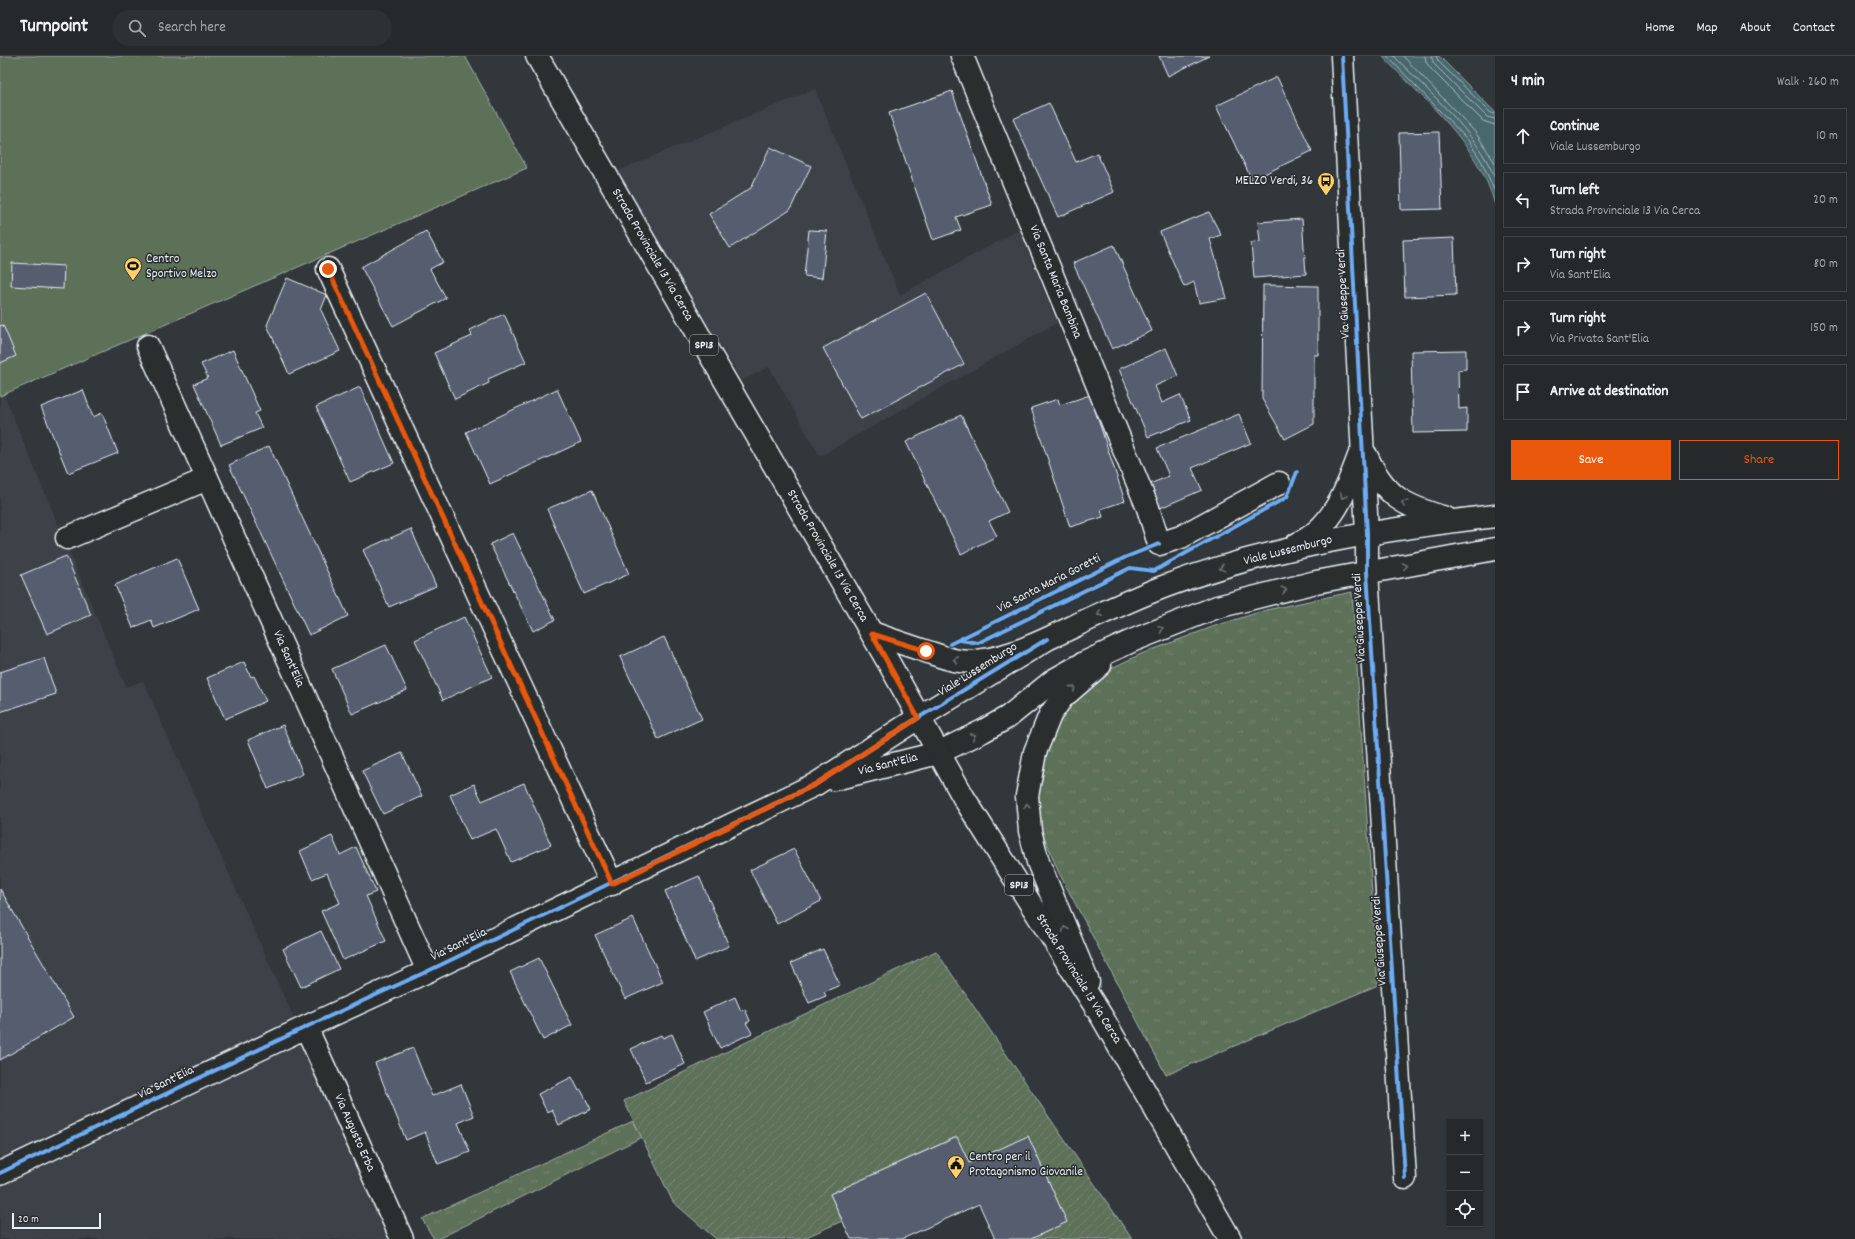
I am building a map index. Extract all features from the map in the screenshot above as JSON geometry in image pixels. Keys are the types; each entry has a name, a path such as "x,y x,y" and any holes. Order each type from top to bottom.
{"street":[{"name":"Strada Provinciale 13 Via Cerca","path":"537,56 872,634 964,798 1102,1017 1230,1239"},
{"name":"Via Santa Maria Bambina","path":"962,56 1148,508 1158,544 1181,537 1279,483"},
{"name":"Via Giuseppe Verdi","path":"1342,56 1367,532 1367,572 1405,1178"},
{"path":"328,269 612,884"},
{"name":"Via Sant'Elia","path":"148,346 428,971"},
{"name":"Via Giuseppe Verdi","path":"1362,447 1380,482 1396,498 1421,511 1454,521"},
{"name":"Via Giuseppe Verdi","path":"1273,554 1306,540 1322,527 1347,488 1362,447"},
{"path":"67,538 207,479"},
{"name":"Viale Lussemburgo","path":"918,718 1047,639 1109,609 1163,587 1207,572 1273,554 1367,532 1495,516"},
{"path":"938,753 996,725 1060,676 1086,662 1125,644 1217,607 1310,583 1495,549"},
{"name":"Viale Lussemburgo","path":"872,634 950,660 967,662 1000,656 1047,639"},
{"path":"1102,1017 1038,862 1030,831 1027,796 1035,752 1042,734 1062,698 1125,644"},
{"name":"Via Sant'Elia","path":"0,1173 306,1027 612,884 816,784 918,718"},
{"name":"Via Sant'Elia","path":"816,784 938,753"},
{"name":"Via Augusto Erba","path":"306,1027 402,1239"}],"shaded area":[{"path":"815,89 900,295 1019,230 1057,323 820,456 769,367 742,381 615,172"},
{"path":"4,395 126,687 143,681 392,1239 0,1239 0,396"}],"green space":[{"name":"Centro Sportivo Melzo","path":"0,56 465,56 527,168 0,396"},
{"path":"1352,592 1378,985 1166,1075 1058,871 1040,826 1036,774 1062,711 1101,673 1141,654 1215,626 1266,610"},
{"path":"936,951 1132,1239 1031,1239 1067,1222 1028,1136 969,1163 956,1137 830,1194 842,1221 802,1239 716,1239 673,1202 624,1101"},
{"path":"633,1121 642,1137 438,1239 434,1239 422,1219"}],"water":[{"path":"1382,56 1439,56 1495,112 1495,205 1487,183 1476,162 1463,143 1432,106"}],"building":[{"path":"1159,56 1209,56 1168,76"},
{"path":"1277,77 1312,151 1252,180 1216,106"},
{"path":"952,91 992,205 956,217 961,230 933,240 889,113"},
{"path":"1049,103 1076,162 1097,153 1114,192 1058,217 1013,119"},
{"path":"1439,132 1442,209 1401,210 1399,133"},
{"path":"770,147 811,166 790,210 730,248 709,214 751,188"},
{"path":"1209,212 1221,235 1210,239 1227,298 1199,303 1194,282 1184,287 1160,232"},
{"path":"1302,219 1306,274 1254,278 1251,243 1260,242 1258,222"},
{"path":"809,230 827,231 822,278 804,276"},
{"path":"426,231 443,262 430,269 446,298 393,326 361,267"},
{"path":"1454,238 1456,295 1405,297 1403,240"},
{"path":"1114,245 1152,331 1112,349 1073,263"},
{"path":"12,263 64,266 63,289 11,286"},
{"path":"287,278 327,295 321,310 340,351 289,374 267,325"},
{"path":"1263,285 1318,286 1318,355 1314,355 1314,424 1285,439 1262,399"},
{"path":"926,293 964,364 861,419 823,348"},
{"path":"504,314 526,362 488,379 489,383 455,399 434,353 472,336 470,330"},
{"path":"3,325 16,356 0,363 0,326"},
{"path":"1166,348 1178,376 1155,386 1162,403 1180,395 1191,420 1148,437 1119,369"},
{"path":"233,350 260,411 255,413 262,428 221,445 194,384 208,378 201,364"},
{"path":"1466,350 1466,369 1458,370 1459,409 1467,408 1467,432 1413,433 1411,351"},
{"path":"360,387 394,463 350,482 316,407"},
{"path":"557,389 581,442 490,484 466,432"},
{"path":"83,390 93,417 102,413 118,453 68,473 41,407"},
{"path":"1090,395 1125,501 1101,509 1103,517 1070,527 1031,408 1058,399 1060,405"},
{"path":"1239,414 1251,443 1192,468 1202,490 1160,508 1150,484 1169,476 1157,448"},
{"path":"961,415 1008,512 989,521 997,536 961,554 906,442"},
{"path":"269,446 348,616 309,635 229,465"},
{"path":"592,490 629,574 584,594 547,509"},
{"path":"411,529 436,586 389,607 363,550"},
{"path":"513,533 555,620 533,631 490,544"},
{"path":"66,556 91,615 47,634 21,575"},
{"path":"177,558 199,609 154,628 151,620 133,628 115,585"},
{"path":"464,617 492,677 443,700 415,640"},
{"path":"664,637 702,719 658,739 620,657"},
{"path":"386,645 407,690 352,714 332,669"},
{"path":"44,658 56,694 0,712 0,672"},
{"path":"244,662 251,677 254,676 266,701 225,719 207,678"},
{"path":"283,725 303,774 268,789 248,740"},
{"path":"402,753 422,796 383,814 362,771"},
{"path":"524,783 551,845 511,862 496,829 470,840 450,795 474,784 482,801"},
{"path":"332,836 340,855 356,847 376,892 366,896 386,941 343,960 321,911 340,903 327,873 312,879 300,851"},
{"path":"794,849 821,901 777,924 750,870"},
{"path":"699,876 729,946 695,961 665,891"},
{"path":"0,889 74,1017 0,1060"},
{"path":"633,918 663,982 625,999 595,935"},
{"path":"321,931 339,969 301,987 283,949"},
{"path":"823,949 840,985 824,992 826,996 809,1003 791,963"},
{"path":"539,958 572,1025 543,1040 510,972"},
{"path":"735,997 741,1011 745,1009 750,1021 746,1023 752,1033 720,1048 703,1012"},
{"path":"672,1034 685,1064 646,1082 631,1049 661,1035 663,1038"},
{"path":"413,1048 432,1096 461,1084 474,1116 458,1123 470,1152 438,1164 425,1132 406,1140 375,1063"},
{"path":"572,1077 591,1109 559,1125 552,1110 547,1112 538,1094"},
{"name":"Centro per il Protagonismo Giovanile","path":"1028,1136 1067,1222 1031,1239 995,1239 979,1204 902,1239 851,1239 830,1194 957,1137 969,1163"}],"cycle path":[{"path":"1342,56 1367,533 1367,572 1405,1178"},
{"path":"960,640 978,643 1130,568 1154,571 1287,497 1297,472"},
{"name":"Via Santa Maria Goretti","path":"950,644 1126,557 1159,544"},
{"path":"0,1173 306,1027 428,971 816,784 918,718 1047,639"}],"place":[{"name":"MELZO Verdi, 36","path":"1326,196"},
{"name":"Centro Sportivo Melzo","path":"133,281"},
{"name":"Centro per il Protagonismo Giovanile","path":"956,1179"}],"route":[{"path":"328,269 612,884 816,784 918,718 872,634 926,651"}]}
